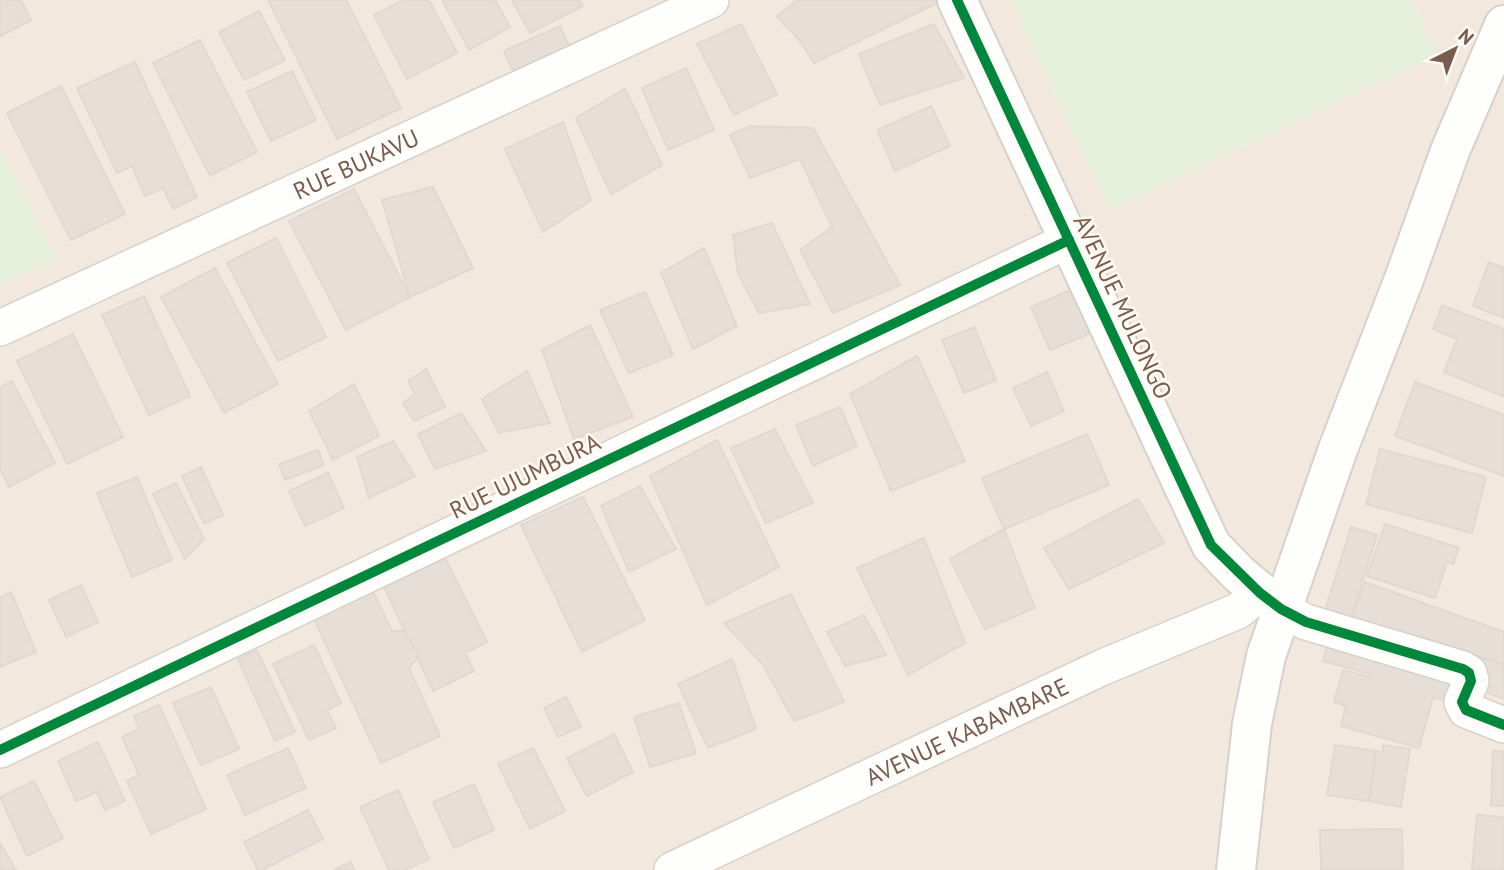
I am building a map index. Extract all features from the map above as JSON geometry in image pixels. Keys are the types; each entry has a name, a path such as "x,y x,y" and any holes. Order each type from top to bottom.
{"street":[{"name":"RUE BUKAVU","path":"0,328 711,0"},
{"name":"AVENUE MULONGO","path":"957,0 1211,545 1270,601"},
{"path":"1236,870 1251,724 1266,656 1270,601 1338,449 1450,151 1504,24"},
{"name":"RUE UJUMBURA","path":"0,750 1069,240"},
{"path":"1270,601 1306,622 1463,669 1469,673 1471,681 1462,702 1466,710 1504,725"},
{"name":"AVENUE KABAMBARE","path":"672,870 1103,667 1238,611 1270,601"}],"shaded area":[{"path":"0,0 1504,0 1504,870 0,870"}],"green space":[{"path":"1010,0 1413,0 1438,55 1109,210"},
{"path":"0,148 56,258 0,285"}],"building":[{"path":"0,0 21,0 31,20 0,36"},
{"path":"268,0 346,0 401,108 337,139"},
{"path":"403,0 429,0 457,53 407,79 374,15"},
{"path":"442,0 495,0 510,27 469,50"},
{"path":"512,0 579,0 583,6 530,33"},
{"path":"797,0 935,0 937,3 814,63 800,41 777,16"},
{"path":"259,11 285,60 244,80 219,32"},
{"path":"741,24 777,94 734,115 697,44"},
{"path":"934,24 964,78 880,105 859,54"},
{"path":"560,26 569,46 513,71 504,51"},
{"path":"200,40 257,152 210,176 153,63"},
{"path":"135,62 197,197 173,209 163,188 145,196 132,166 117,173 77,88"},
{"path":"686,68 714,130 668,150 642,88"},
{"path":"292,71 316,120 271,141 247,92"},
{"path":"61,86 125,214 71,240 7,113"},
{"path":"625,89 662,165 611,194 576,118"},
{"path":"931,106 950,146 895,171 877,130"},
{"path":"563,122 591,200 543,232 505,149"},
{"path":"750,126 813,128 900,285 833,313 800,250 832,227 800,159 750,178 730,135"},
{"path":"433,187 473,268 410,297 382,200"},
{"path":"354,189 410,297 346,330 289,221"},
{"path":"772,223 810,304 759,313 738,274 733,235"},
{"path":"276,238 326,337 278,361 227,263"},
{"path":"704,248 737,326 693,349 661,273"},
{"path":"1489,262 1504,268 1504,318 1473,306"},
{"path":"215,268 278,384 224,413 161,297"},
{"path":"1073,289 1092,333 1050,350 1031,307"},
{"path":"645,292 673,355 629,373 600,310"},
{"path":"144,296 190,396 149,415 102,315"},
{"path":"1442,305 1504,329 1504,397 1444,372 1457,339 1433,329"},
{"path":"590,325 633,417 574,439 542,350"},
{"path":"974,327 996,380 964,393 942,340"},
{"path":"73,334 123,437 67,464 17,361"},
{"path":"917,356 965,461 891,491 850,394"},
{"path":"426,369 445,407 414,421 403,403 415,394 408,381"},
{"path":"527,371 550,423 499,433 482,399"},
{"path":"1047,372 1064,411 1031,426 1013,388"},
{"path":"12,381 55,463 9,487 0,470 0,388"},
{"path":"1415,382 1504,415 1504,476 1395,436"},
{"path":"354,384 379,436 333,460 309,411"},
{"path":"840,407 857,446 813,466 796,425"},
{"path":"461,413 486,451 435,469 418,434"},
{"path":"775,429 813,503 766,523 731,448"},
{"path":"1087,434 1109,485 1004,529 982,478"},
{"path":"717,440 779,567 707,605 650,476"},
{"path":"393,441 415,476 369,498 357,457"},
{"path":"1380,449 1486,477 1472,533 1366,504"},
{"path":"318,450 324,465 285,480 279,464"},
{"path":"201,467 223,515 204,524 182,476"},
{"path":"328,473 344,508 305,526 289,491"},
{"path":"137,477 172,560 132,577 97,493"},
{"path":"176,483 204,539 185,559 153,494"},
{"path":"640,486 676,549 629,572 601,506"},
{"path":"583,497 645,620 582,652 521,525"},
{"path":"1138,499 1164,543 1069,589 1044,548"},
{"path":"1385,524 1459,548 1453,564 1447,562 1435,598 1367,576"},
{"path":"1351,527 1377,535 1348,629 1322,620"},
{"path":"1004,529 1035,608 985,629 950,559"},
{"path":"924,538 965,643 908,675 857,568"},
{"path":"445,558 487,642 465,653 474,671 433,691 384,587"},
{"path":"1365,582 1504,632 1504,665 1426,638 1421,652 1348,631"},
{"path":"81,585 98,622 66,637 49,600"},
{"path":"372,589 392,631 404,631 419,656 409,668 440,736 381,763 313,617"},
{"path":"11,592 36,652 0,667 0,597"},
{"path":"791,594 844,702 794,721 763,665 724,623"},
{"path":"864,615 886,655 845,666 827,632"},
{"path":"1330,636 1466,674 1457,704 1433,697 1419,748 1341,726 1346,706 1334,702 1343,670 1369,677 1370,674 1323,661"},
{"path":"314,645 341,703 327,710 336,728 309,740 273,664"},
{"path":"257,650 295,732 275,741 238,659"},
{"path":"1483,658 1504,665 1504,699 1473,688"},
{"path":"732,659 756,729 708,748 678,684"},
{"path":"211,687 239,749 201,765 173,703"},
{"path":"566,697 581,727 558,737 544,708"},
{"path":"679,703 696,753 650,767 634,717"},
{"path":"159,705 206,809 151,834 127,781 139,775 122,737 139,729 134,716"},
{"path":"614,734 633,772 587,796 567,758"},
{"path":"98,742 125,801 105,810 97,792 76,801 58,761"},
{"path":"1335,745 1376,751 1369,801 1327,795"},
{"path":"1383,745 1410,749 1401,807 1369,801 1376,751 1383,752"},
{"path":"288,748 306,788 245,815 227,775"},
{"path":"533,748 565,811 530,829 498,764"},
{"path":"1493,751 1504,752 1504,806 1491,805"},
{"path":"34,781 63,838 27,856 0,797"},
{"path":"474,784 494,830 454,848 433,802"},
{"path":"398,790 429,859 405,870 389,870 360,807"},
{"path":"308,810 323,839 258,870 244,842"},
{"path":"1477,815 1504,817 1504,870 1472,870"},
{"path":"1402,829 1403,870 1321,870 1320,830"},
{"path":"0,843 16,870 0,870"},
{"path":"351,862 355,870 335,869"}],"cycle path":[{"path":"957,0 1211,545 1260,593 1281,609 1306,622 1463,669 1469,673 1471,681 1462,702 1466,710 1504,725"},
{"path":"0,750 1069,240"}]}
